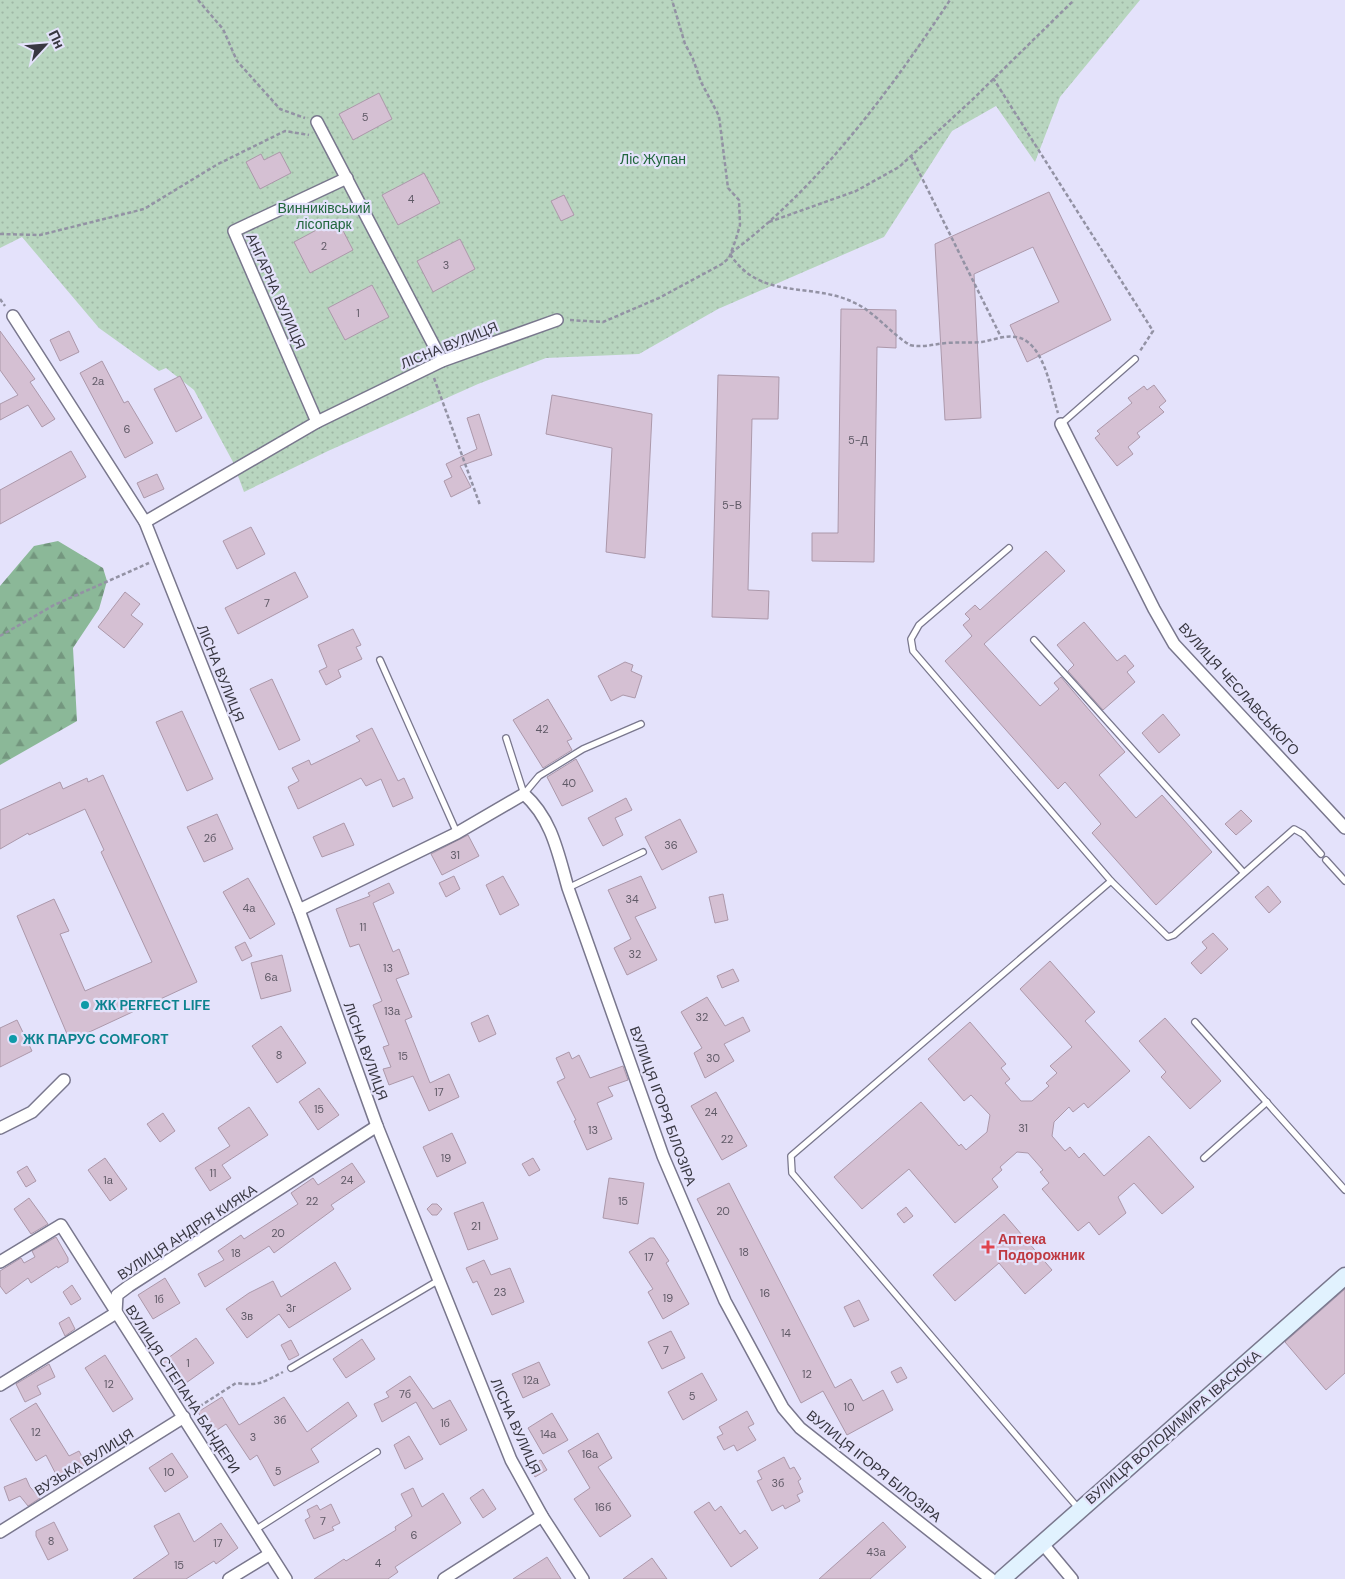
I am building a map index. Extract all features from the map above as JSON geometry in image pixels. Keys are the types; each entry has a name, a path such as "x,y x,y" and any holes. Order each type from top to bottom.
{"main road":[{"name":"ВУЛИЦЯ ВОЛОДИМИРА ІВАСЮКА","path":"1002,1579 1345,1276"}],"street":[{"path":"317,122 442,361"},
{"name":"АНГАРНА ВУЛИЦЯ","path":"317,422 234,231 347,178"},
{"name":"ЛІСНА ВУЛИЦЯ","path":"13,316 145,522 299,910 377,1126 511,1460 542,1516 582,1579"},
{"name":"ЛІСНА ВУЛИЦЯ","path":"145,522 317,422 442,361 557,320"},
{"name":"ВУЛИЦЯ ЧЕСЛАВСЬКОГО","path":"1062,424 1154,609 1174,644 1345,828"},
{"path":"299,910 457,833 524,794"},
{"name":"ВУЛИЦЯ ІГОРЯ БІЛОЗІРА","path":"524,794 544,815 663,1156 725,1301 783,1408 800,1428 991,1579"},
{"path":"0,1128 32,1112 64,1080"},
{"name":"ВУЛИЦЯ АНДРІЯ КИЯКА","path":"116,1313 117,1296 129,1286 377,1126"},
{"name":"ВУЛИЦЯ СТЕПАНА БАНДЕРИ","path":"0,1262 61,1225 286,1579"},
{"path":"0,1386 116,1313"},
{"name":"ВУЗЬКА ВУЛИЦЯ","path":"0,1532 184,1417"},
{"path":"444,1579 542,1516"},
{"path":"1042,1542 1072,1579"},
{"path":"229,1579 270,1554"}],"lane":[{"path":"1062,424 1135,359"},
{"path":"1008,548 919,625 911,639 913,651 1111,881 1168,936 1174,935 1243,872 1294,829 1303,834 1321,854"},
{"path":"1034,640 1243,872"},
{"path":"380,660 457,833"},
{"path":"524,794 539,776 583,749 641,724"},
{"path":"506,738 524,794"},
{"path":"568,888 643,852"},
{"path":"1326,860 1345,881"},
{"path":"1079,1509 792,1173 791,1156 1111,881"},
{"path":"1195,1022 1345,1190"},
{"path":"1204,1158 1266,1102"},
{"path":"291,1368 438,1280"},
{"path":"255,1530 377,1452"}],"path":[{"path":"198,0 223,29 237,61 280,109 317,122"},
{"path":"672,0 685,44 693,59 701,82 719,116 728,188 739,200 740,224 730,254"},
{"path":"557,320 603,322 659,298 722,264 730,254 769,222 836,151 876,104 950,0"},
{"path":"769,222 856,191 899,167 972,100 1074,0"},
{"path":"993,78 1153,331 1135,359"},
{"path":"0,234 40,235 144,209 218,164 284,132 325,138"},
{"path":"911,156 1001,337"},
{"path":"730,254 739,268 752,278 768,284 839,297 854,302 910,345 918,347 946,343 975,342 1001,337 1023,338 1038,352 1062,424"},
{"path":"430,367 480,505"},
{"path":"0,636 54,605 159,558"},
{"path":"184,1417 236,1383 260,1384 291,1368"}],"green space":[{"name":"Винниківський лісопарк","path":"0,0 1140,0 1060,97 1035,162 996,106 952,131 884,237 718,309 639,354 546,358 478,384 328,451 244,492 233,462 194,390 166,368 159,371 99,328 22,237 0,248"},
{"path":"58,541 103,568 107,581 99,609 73,648 77,721 0,765 0,586 34,546"}],"building":[{"path":"379,93 392,119 353,140 339,114"},
{"path":"280,152 291,173 260,189 246,162 261,154 264,160"},
{"path":"424,173 440,203 398,225 382,195"},
{"path":"1049,192 1111,320 1027,362 1010,325 1059,302 1033,247 974,274 981,418 945,420 935,244"},
{"path":"564,195 574,215 561,221 551,201"},
{"path":"337,219 353,250 310,273 294,242"},
{"path":"460,239 475,269 433,292 417,261"},
{"path":"372,285 389,317 345,340 328,308"},
{"path":"841,309 896,310 896,348 877,347 874,562 812,561 812,533 838,533"},
{"path":"0,331 35,379 30,382 55,419 42,427 28,405 0,420 0,404 18,395 0,370"},
{"path":"69,331 79,352 60,361 50,340"},
{"path":"102,361 124,403 128,401 153,443 125,458 80,373"},
{"path":"718,375 779,377 778,419 752,419 748,590 769,591 768,619 712,617"},
{"path":"180,376 202,418 176,432 154,389"},
{"path":"1154,385 1166,401 1159,407 1164,412 1137,433 1140,437 1128,447 1133,454 1117,466 1095,438 1100,434 1097,431 1132,403 1128,398 1144,386 1147,390"},
{"path":"552,395 652,414 645,558 606,552 612,448 546,434"},
{"path":"479,414 492,455 460,466 471,487 451,497 444,481 452,477 446,464 477,449 467,418"},
{"path":"71,451 86,477 0,524 0,490"},
{"path":"157,474 164,489 144,498 137,483"},
{"path":"251,527 265,554 237,569 223,541"},
{"path":"1046,551 1065,571 984,644 1040,706 1059,689 1054,683 1061,677 1125,752 1099,775 1136,818 1162,795 1212,852 1156,905 1092,833 1101,824 1065,782 1058,789 945,661 972,636 963,625 970,619 965,614 975,605 980,610"},
{"path":"295,572 308,597 238,634 225,608"},
{"path":"125,592 140,604 131,615 143,624 124,648 98,627"},
{"path":"1084,622 1117,661 1125,655 1134,666 1127,672 1135,682 1103,710 1068,671 1074,665 1057,645"},
{"path":"353,629 361,645 356,647 362,659 338,670 341,677 326,685 319,671 327,667 318,645"},
{"path":"625,662 633,665 631,671 642,676 635,698 623,695 611,701 598,676"},
{"path":"272,679 300,740 279,750 250,689"},
{"path":"548,699 572,739 567,741 572,750 543,768 513,720"},
{"path":"182,711 213,779 187,791 156,722"},
{"path":"1163,714 1180,735 1159,753 1142,733"},
{"path":"372,728 398,781 404,778 413,798 393,807 381,779 366,786 361,778 298,809 288,787 299,781 292,768 309,760 311,765 360,741 356,736"},
{"path":"576,759 593,791 562,806 547,777"},
{"path":"103,775 197,982 70,1041 17,916 54,899 69,931 60,934 85,991 152,962 101,852 104,850 85,809 29,835 28,833 0,849 0,810 60,782 63,789 87,778 88,782"},
{"path":"626,798 632,810 615,818 623,835 603,846 588,818"},
{"path":"1241,810 1252,821 1236,835 1225,824"},
{"path":"217,814 233,849 204,862 187,827"},
{"path":"680,819 697,852 662,870 645,837"},
{"path":"344,823 354,845 322,857 313,837"},
{"path":"468,835 479,856 442,875 431,854"},
{"path":"454,876 460,889 446,897 439,883"},
{"path":"503,876 519,905 500,915 486,885"},
{"path":"641,876 656,908 635,917 657,960 627,975 614,948 631,939 608,890"},
{"path":"248,878 275,924 250,939 223,892"},
{"path":"389,883 394,893 373,903 393,952 399,949 409,974 396,979 412,1017 405,1020 430,1083 449,1074 459,1097 429,1111 413,1076 389,1085 383,1069 391,1067 383,1047 389,1045 373,1005 382,1001 359,944 350,947 336,909 370,896 368,893"},
{"path":"1268,886 1281,902 1269,913 1255,897"},
{"path":"723,894 728,920 715,923 709,897"},
{"path":"1213,933 1228,949 1201,974 1191,963 1207,948 1202,942"},
{"path":"245,942 252,956 242,961 235,947"},
{"path":"282,955 291,991 261,999 251,963"},
{"path":"1050,961 1095,1012 1085,1021 1130,1071 1088,1108 1084,1103 1073,1112 1069,1107 1054,1122 1052,1136 1065,1151 1070,1147 1079,1158 1084,1153 1104,1176 1149,1136 1194,1187 1162,1214 1134,1183 1118,1197 1126,1213 1099,1235 1089,1222 1078,1231 1042,1189 1049,1183 1040,1172 1043,1170 1028,1153 1017,1152 1000,1167 1002,1170 992,1179 998,1187 955,1223 909,1169 862,1209 834,1177 921,1102 959,1146 961,1144 966,1150 987,1132 990,1115 971,1095 964,1101 928,1059 970,1022 1006,1064 1001,1068 1010,1079 1005,1083 1021,1101 1032,1101 1049,1086 1046,1083 1057,1073 1050,1066 1072,1047 1020,989"},
{"path":"733,969 739,981 722,988 717,976"},
{"path":"707,997 725,1026 743,1017 750,1031 724,1044 734,1061 705,1078 694,1053 702,1048 681,1012"},
{"path":"488,1015 496,1034 479,1042 471,1023"},
{"path":"1165,1018 1221,1081 1190,1109 1161,1077 1166,1072 1139,1041"},
{"name":"ЖК ПАРУС COMFORT","path":"17,1020 32,1051 0,1067 0,1028"},
{"path":"281,1026 306,1063 277,1083 252,1046"},
{"path":"569,1052 572,1059 579,1055 590,1078 623,1066 628,1080 608,1087 613,1096 597,1103 612,1139 587,1150 574,1121 576,1120 557,1082 565,1078 556,1058"},
{"path":"319,1088 339,1115 318,1130 299,1102"},
{"path":"716,1092 747,1146 722,1160 691,1106"},
{"path":"249,1107 268,1135 222,1165 231,1178 210,1191 195,1168 230,1146 218,1128"},
{"path":"163,1113 175,1131 160,1142 147,1124"},
{"path":"452,1133 466,1163 437,1177 423,1147"},
{"path":"105,1158 127,1189 110,1201 88,1170"},
{"path":"533,1158 540,1170 529,1176 522,1164"},
{"path":"352,1163 365,1182 331,1205 334,1209 274,1253 269,1246 205,1287 198,1274 224,1260 218,1251 241,1235 244,1239 298,1204 291,1193 313,1178 318,1185"},
{"path":"27,1166 36,1181 26,1187 17,1172"},
{"path":"609,1178 644,1183 638,1224 603,1218"},
{"path":"729,1183 835,1388 851,1379 863,1401 883,1390 893,1410 847,1435 823,1391 801,1403 697,1199"},
{"path":"29,1198 48,1224 31,1234 14,1209"},
{"path":"483,1202 498,1239 468,1250 454,1213"},
{"path":"432,1204 437,1204 442,1209 437,1215 432,1215 427,1209"},
{"path":"906,1207 913,1216 904,1223 897,1214"},
{"path":"1004,1214 1052,1270 1025,1294 999,1263 955,1301 933,1275"},
{"path":"56,1237 68,1258 68,1262 58,1268 57,1266 31,1283 28,1278 6,1294 0,1286 0,1271 21,1258 24,1263 35,1257 32,1251"},
{"path":"650,1238 654,1238 669,1261 666,1263 689,1304 663,1319 648,1292 653,1289 629,1252"},
{"path":"484,1260 491,1275 510,1268 524,1302 492,1315 477,1281 473,1283 466,1268"},
{"path":"335,1262 351,1289 289,1328 279,1314 247,1338 226,1309 249,1293 273,1281 281,1297"},
{"path":"165,1278 180,1303 153,1319 138,1295"},
{"path":"72,1285 81,1299 71,1305 63,1292"},
{"path":"1345,1289 1345,1373 1326,1390 1285,1342"},
{"path":"859,1300 869,1320 854,1327 844,1307"},
{"path":"69,1317 75,1329 65,1336 59,1323"},
{"path":"671,1331 685,1358 662,1369 648,1342"},
{"path":"196,1338 214,1363 179,1388 161,1363"},
{"path":"362,1339 375,1359 346,1378 333,1359"},
{"path":"291,1340 299,1355 289,1360 281,1345"},
{"path":"105,1355 133,1399 113,1412 85,1368"},
{"path":"539,1362 550,1385 523,1398 512,1374"},
{"path":"49,1364 55,1377 37,1386 41,1394 25,1402 16,1384"},
{"path":"901,1367 907,1378 897,1383 891,1372"},
{"path":"702,1373 717,1400 683,1420 668,1392"},
{"path":"410,1376 433,1409 450,1400 467,1430 440,1445 416,1402 382,1422 374,1404 389,1397 386,1392"},
{"path":"222,1397 239,1425 284,1397 307,1432 348,1402 357,1416 311,1449 319,1462 274,1486 257,1455 250,1460 226,1424 211,1434 198,1412"},
{"path":"36,1403 69,1456 79,1451 86,1464 78,1468 80,1472 60,1482 46,1455 36,1461 10,1419"},
{"path":"747,1411 754,1424 748,1427 756,1440 737,1451 734,1445 724,1450 717,1437 723,1434 719,1427"},
{"path":"552,1413 568,1440 543,1454 528,1428"},
{"path":"598,1433 612,1458 598,1467 631,1516 600,1537 574,1499 590,1488 568,1451"},
{"path":"409,1436 423,1459 405,1469 394,1445"},
{"path":"172,1453 188,1477 165,1492 149,1468"},
{"path":"784,1457 790,1469 794,1467 801,1479 798,1481 803,1492 797,1495 800,1501 785,1509 783,1505 772,1511 757,1481 762,1479 758,1471"},
{"path":"541,1460 547,1470 535,1477 529,1466"},
{"path":"26,1478 30,1487 40,1498 28,1506 20,1496 9,1501 4,1487"},
{"path":"413,1488 422,1507 443,1493 461,1523 395,1567 398,1572 388,1579 314,1579 344,1559 346,1561 396,1530 395,1527 412,1516 401,1494"},
{"path":"483,1489 496,1509 483,1518 470,1498"},
{"path":"709,1502 715,1511 721,1506 740,1534 745,1530 758,1548 731,1567 694,1512"},
{"path":"331,1504 340,1523 332,1527 334,1530 314,1539 305,1520 310,1517 307,1510 317,1505 320,1510"},
{"path":"179,1513 194,1542 221,1523 238,1548 216,1564 214,1561 186,1579 133,1579 169,1554 154,1526"},
{"path":"54,1522 68,1550 48,1560 36,1536 36,1531"},
{"path":"883,1522 906,1547 870,1579 819,1579"},
{"path":"547,1557 561,1579 513,1579"},
{"path":"652,1558 667,1579 623,1579"}],"place":[{"name":"ЖК PERFECT LIFE","path":"85,1005"},
{"name":"ЖК ПАРУС COMFORT","path":"13,1039"},
{"name":"Аптека Подорожник","path":"988,1247"}],"park label":[{"name":"Ліс Жупан","path":"653,159"}]}
